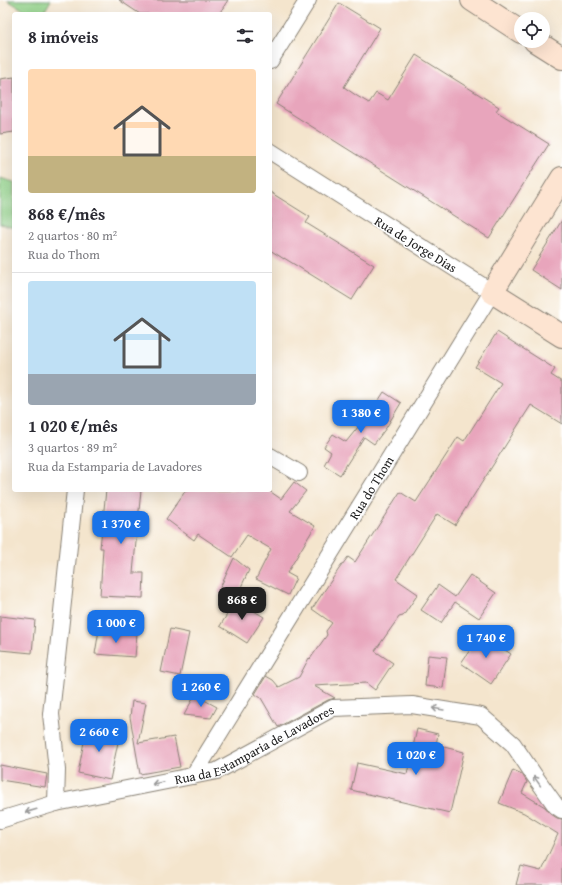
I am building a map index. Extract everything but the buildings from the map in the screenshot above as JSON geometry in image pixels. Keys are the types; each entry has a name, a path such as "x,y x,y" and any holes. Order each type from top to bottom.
{"main road":[{"path":"472,0 514,27"},
{"path":"547,48 562,58"},
{"name":"Rua do Thom","path":"492,292 562,178"},
{"name":"Rua de Jorge Dias","path":"492,292 562,336"}],"street":[{"path":"272,58 308,0"},
{"name":"Rua de Jorge Dias","path":"272,152 492,292"},
{"name":"Rua do Thom","path":"193,776 492,292"},
{"path":"272,457 299,473"},
{"path":"56,803 57,770 51,714 75,492"},
{"name":"Rua da Estamparia de Lavadores","path":"0,820 56,803 217,771 333,708 412,705 481,716 513,744 556,806 562,810"}],"green space":[{"path":"7,0 51,0 44,12 28,12"},
{"path":"0,178 12,181 12,227 0,224"}]}
